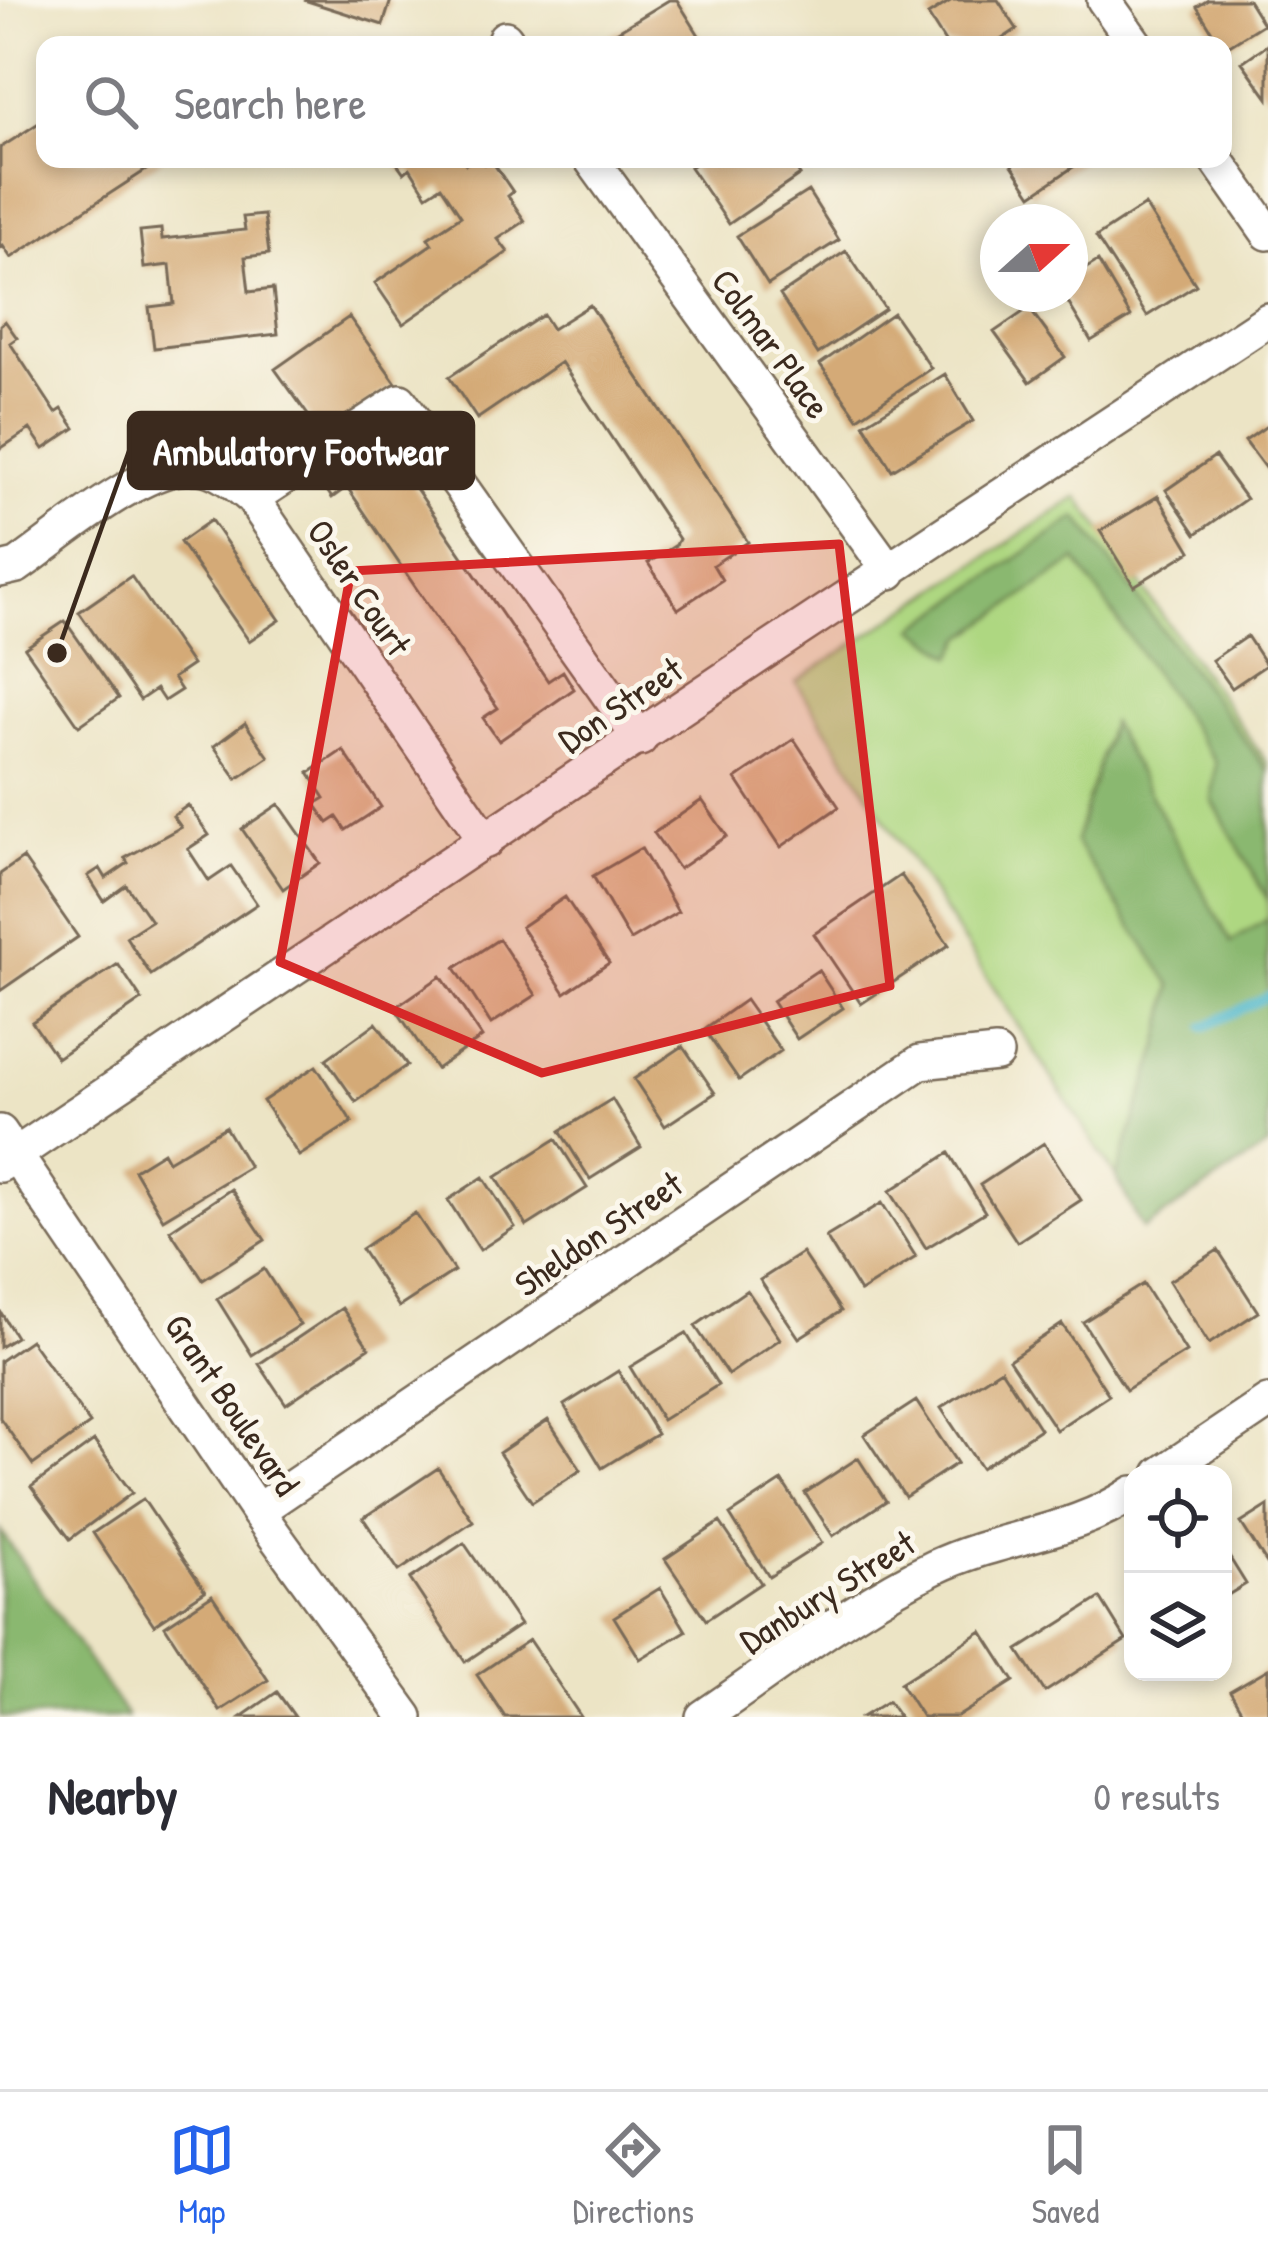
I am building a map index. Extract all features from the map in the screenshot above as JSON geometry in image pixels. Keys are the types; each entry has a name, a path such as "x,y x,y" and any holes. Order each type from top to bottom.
{"street":[{"path":"1104,0 1130,36"},
{"name":"Colmar Place","path":"598,168 890,572"},
{"path":"1222,168 1268,232"},
{"name":"Don Street","path":"6,1150 486,841 1268,320"},
{"path":"252,498 400,401 640,739"},
{"name":"Osler Court","path":"0,570 17,566 146,477 175,468 203,468 232,481 252,498 486,841"},
{"name":"Sheldon Street","path":"257,1511 920,1062 996,1054"},
{"name":"Grant Boulevard","path":"6,1150 406,1717"},
{"path":"1175,1465 1268,1402"},
{"name":"Danbury Street","path":"703,1717 903,1583 977,1549 1076,1524 1124,1498"}],"highlighted area":[{"path":"839,544 890,986 542,1073 280,962 351,571"}],"green space":[{"path":"1078,497 1268,764 1268,1146 1143,1229 1116,1177 796,682"},
{"path":"1077,517 1268,771 1268,900 1212,800 1216,763 1076,560 963,638 953,656 915,628"},
{"path":"1111,723 1231,942 1268,919 1268,1146 1143,1229 1116,1177 1160,1043 1172,986 1075,842"},
{"path":"0,1530 127,1717 0,1717"}],"building":[{"path":"304,0 391,0 383,25"},
{"path":"669,0 677,0 699,36 610,36"},
{"path":"952,0 998,0 1017,29 1006,36 941,36 928,15"},
{"path":"1208,0 1248,0 1263,24 1232,43 1232,36 1215,36 1197,7"},
{"path":"1268,44 1268,98 1242,62"},
{"path":"36,125 36,168 149,168 11,258 0,248 0,148"},
{"path":"410,168 496,168 525,221 498,239 508,252 403,324 375,283 432,244 428,238 461,216 441,186 427,195"},
{"path":"691,168 795,168 800,175 729,224"},
{"path":"1014,168 1072,168 1032,195"},
{"path":"808,191 839,240 768,285 737,236"},
{"path":"1145,205 1196,285 1147,316 1096,237"},
{"path":"264,215 269,254 245,257 249,292 273,289 278,334 154,348 149,307 174,304 170,265 144,268 140,231 161,229 162,239 245,230 243,217"},
{"path":"846,251 885,309 818,354 780,295"},
{"path":"1098,261 1131,317 1091,341 1074,312 1088,312 1088,267"},
{"path":"590,305 748,542 713,565 722,580 678,609 648,563 679,539 561,362 477,419 449,377 543,315 552,329"},
{"path":"1023,312 1032,312 1065,357 1030,382 994,332"},
{"path":"893,313 931,368 858,418 820,364"},
{"path":"349,317 396,383 323,436 275,369"},
{"path":"5,321 17,338 10,343 56,413 62,409 75,428 44,449 30,429 0,449 0,325"},
{"path":"945,374 973,421 892,470 864,424"},
{"path":"396,425 409,444 393,455 548,681 563,671 574,689 499,741 483,718 498,708 347,487 332,498 318,478"},
{"path":"1268,425 1268,472 1245,441"},
{"path":"1215,456 1246,499 1196,534 1166,490"},
{"path":"1158,496 1191,551 1134,586 1100,531"},
{"path":"211,520 280,620 249,641 180,542"},
{"path":"131,576 192,665 173,678 181,690 164,701 156,689 140,700 79,612"},
{"path":"65,621 119,698 79,726 25,648"},
{"path":"1247,636 1266,665 1232,688 1212,660"},
{"path":"245,723 269,757 237,779 214,746"},
{"path":"794,739 839,807 781,847 736,779"},
{"path":"343,750 381,807 346,830 337,817 328,823 315,804 325,798 309,773"},
{"path":"702,800 727,836 679,869 654,833"},
{"path":"279,804 320,863 283,889 242,829"},
{"path":"188,805 209,835 188,849 209,881 231,866 257,904 151,975 126,937 151,921 126,885 104,901 88,876 100,868 106,878 128,863 125,858 181,827 173,816"},
{"path":"641,848 678,912 630,940 593,876"},
{"path":"23,858 78,937 0,991 0,874"},
{"path":"901,875 949,945 861,1004 814,934"},
{"path":"565,897 609,963 565,993 521,927"},
{"path":"499,939 536,995 491,1024 455,968"},
{"path":"118,964 142,1000 57,1058 32,1022"},
{"path":"818,970 843,1008 797,1039 772,1001"},
{"path":"441,976 482,1037 436,1069 395,1008"},
{"path":"745,1000 781,1051 739,1080 704,1029"},
{"path":"376,1023 407,1065 356,1102 326,1059"},
{"path":"683,1046 715,1093 665,1126 634,1079"},
{"path":"316,1066 352,1122 299,1156 263,1101"},
{"path":"612,1099 641,1147 590,1179 560,1131"},
{"path":"225,1127 249,1167 163,1219 134,1170 163,1152 168,1161"},
{"path":"556,1139 587,1188 527,1226 496,1177"},
{"path":"1044,1143 1081,1200 1017,1242 980,1185"},
{"path":"949,1153 985,1212 926,1248 890,1191"},
{"path":"483,1177 515,1227 480,1250 448,1200"},
{"path":"231,1189 265,1240 203,1280 170,1230"},
{"path":"882,1203 916,1257 860,1292 826,1237"},
{"path":"415,1213 454,1271 399,1307 361,1249"},
{"path":"1218,1250 1258,1312 1209,1344 1169,1281"},
{"path":"802,1253 841,1311 799,1338 760,1280"},
{"path":"264,1269 300,1325 252,1355 217,1299"},
{"path":"1143,1284 1186,1352 1126,1390 1083,1322"},
{"path":"747,1290 780,1339 728,1375 695,1326"},
{"path":"342,1308 369,1348 286,1404 259,1364"},
{"path":"0,1311 16,1337 0,1347"},
{"path":"1062,1324 1109,1395 1056,1430 1009,1360"},
{"path":"686,1333 718,1385 662,1420 630,1367"},
{"path":"30,1340 90,1424 33,1465 0,1418 0,1361"},
{"path":"1001,1369 1040,1429 981,1468 941,1408"},
{"path":"618,1371 657,1434 602,1468 564,1405"},
{"path":"916,1401 957,1463 905,1497 864,1435"},
{"path":"548,1420 581,1470 532,1502 499,1453"},
{"path":"94,1441 132,1493 70,1539 31,1487"},
{"path":"858,1458 886,1501 833,1536 805,1493"},
{"path":"438,1468 473,1521 399,1571 363,1518"},
{"path":"782,1481 822,1543 769,1577 730,1515"},
{"path":"143,1499 205,1591 154,1625 93,1533"},
{"path":"1268,1506 1268,1565 1241,1523"},
{"path":"720,1522 761,1583 706,1620 665,1559"},
{"path":"464,1543 520,1625 465,1662 410,1579"},
{"path":"1232,1561 1246,1584 1232,1593"},
{"path":"660,1588 686,1631 640,1659 614,1617"},
{"path":"212,1595 268,1680 220,1711 165,1626"},
{"path":"1100,1598 1124,1637 1124,1641 1045,1692 1018,1650"},
{"path":"982,1631 1014,1681 957,1717 922,1717 900,1683"},
{"path":"529,1640 581,1717 505,1717 477,1675"},
{"path":"1268,1669 1268,1717 1245,1717 1230,1691"},
{"path":"277,1692 295,1717 241,1717"},
{"path":"888,1701 899,1717 862,1717"}],"waterway":[{"path":"1204,1027 1268,996"}],"place":[{"name":"Ambulatory Footwear","path":"57,653"}]}
